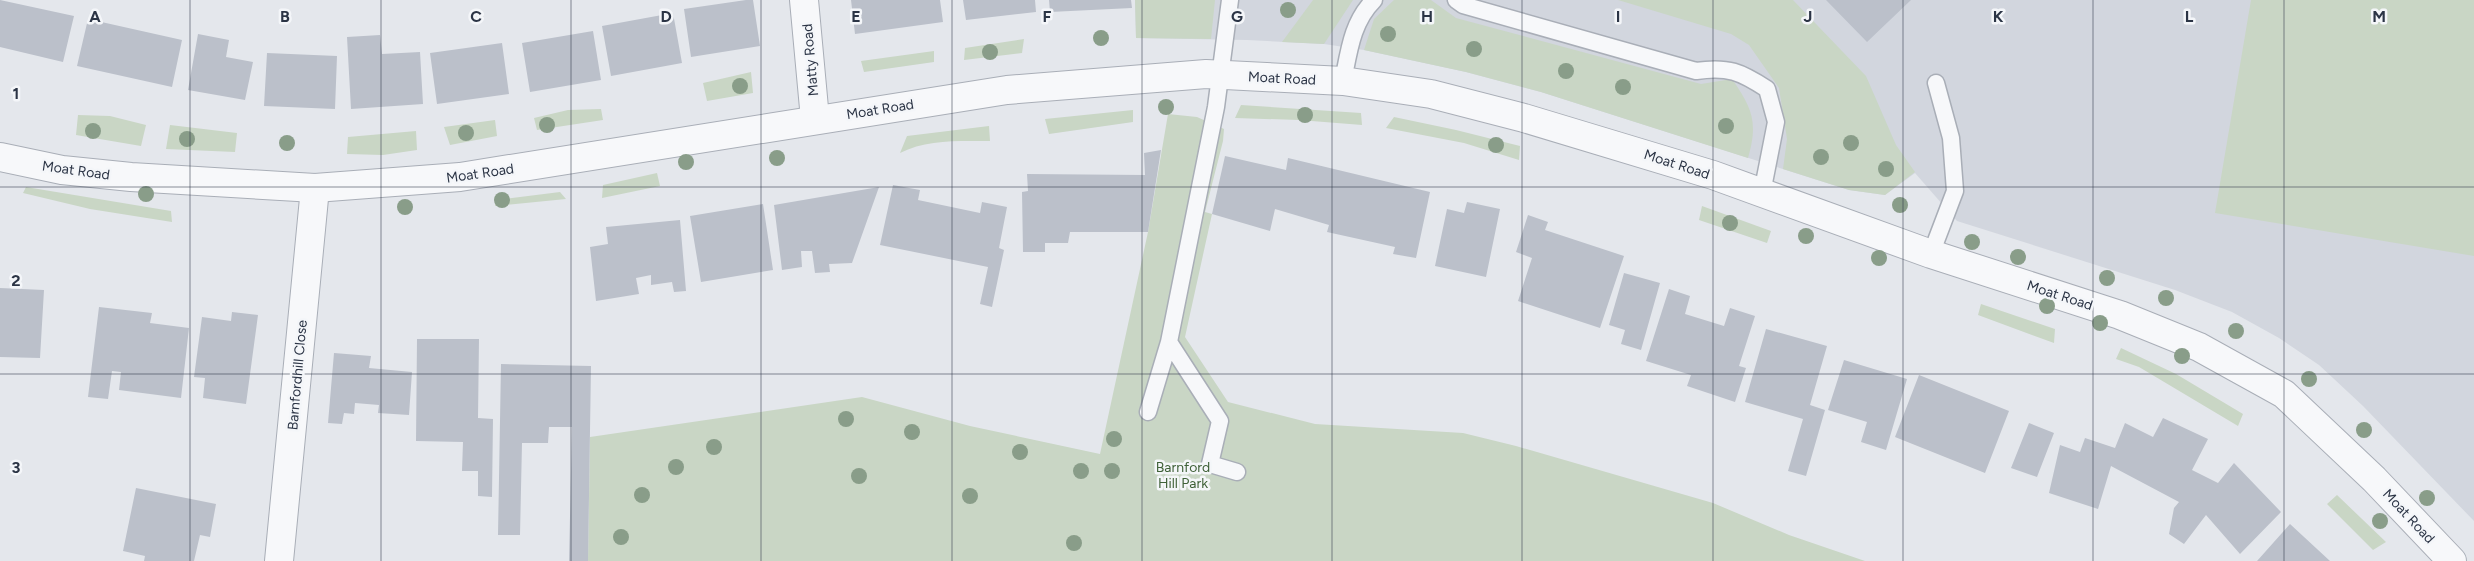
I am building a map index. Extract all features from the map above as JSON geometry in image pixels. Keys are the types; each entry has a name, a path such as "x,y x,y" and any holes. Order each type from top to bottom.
{"street":[{"name":"Matty Road","path":"804,0 815,119"},
{"name":"Moat Road","path":"0,157 62,170 131,177 315,188 460,178 815,119 1008,90 1221,75 1343,80 1431,94 1524,118 1703,172 1931,254 2120,315 2199,347 2284,394 2374,479 2452,561"},
{"name":"Barnfordhill Close","path":"279,561 315,188"}],"lane":[{"path":"1148,412 1169,342 1221,75 1230,0"},
{"path":"1343,80 1353,31 1367,7 1374,0"},
{"path":"1456,0 1463,5 1696,71 1720,68 1747,76 1767,89 1776,122 1762,193"},
{"path":"1931,254 1955,191 1951,138 1936,83"},
{"path":"1169,342 1220,421 1210,464 1237,472"}],"shaded area":[{"path":"1135,0 2474,0 2474,521 2363,406 2319,365 2279,338 2232,312 2175,290 1957,221 1915,173 1885,195 1849,190 1541,92 1466,72 1364,50 1324,44 1247,40 1136,38"}],"green space":[{"path":"1135,0 1215,0 1211,39 1136,38"},
{"path":"1313,0 1353,0 1324,44 1282,42"},
{"path":"1394,0 1431,0 1456,18 1701,84 1732,79 1745,99 1752,117 1753,135 1748,158 1541,92 1466,72 1364,50 1374,19"},
{"path":"1618,0 1793,0 1866,76 1896,145 1915,172 1885,195 1849,190 1783,169 1787,139 1779,88 1749,45 1731,34"},
{"path":"2251,0 2474,0 2474,256 2215,213"},
{"path":"1024,39 1022,53 964,60 965,48"},
{"path":"934,51 934,62 864,72 861,61"},
{"path":"751,72 753,93 707,101 703,83"},
{"path":"1241,105 1361,113 1362,125 1299,120 1235,118"},
{"path":"601,109 603,120 537,130 534,118 568,110"},
{"path":"1133,110 1133,122 1049,134 1045,119"},
{"name":"Barnford Hill Park","path":"1168,114 1197,117 1224,129 1223,141 1205,212 1212,214 1185,337 1228,402 1315,424 1463,433 1516,446 1713,503 1789,535 1865,561 588,561 590,437 862,397 970,426 1100,454 1148,232"},
{"path":"78,115 110,116 146,125 141,146 76,135"},
{"path":"1394,117 1520,146 1519,160 1464,143 1386,128"},
{"path":"495,120 497,136 450,145 444,127"},
{"path":"170,125 237,133 235,152 166,149"},
{"path":"989,126 990,141 932,143 910,148 900,153 907,136"},
{"path":"416,131 417,150 383,155 347,154 348,137"},
{"path":"657,173 660,186 602,198 603,185"},
{"path":"26,187 171,211 172,222 90,209 23,193"},
{"path":"560,192 566,199 495,206 495,200"},
{"path":"1702,206 1771,231 1767,243 1699,220"},
{"path":"1981,304 2055,329 2054,343 1978,315"},
{"path":"2121,348 2176,374 2243,414 2238,426 2139,367 2116,359"},
{"path":"2337,495 2386,542 2373,550 2327,504"}],"building":[{"path":"0,0 74,16 63,62 0,47"},
{"path":"753,0 760,46 691,57 684,9"},
{"path":"851,0 940,0 943,22 855,34"},
{"path":"963,0 1035,0 1036,12 966,20"},
{"path":"1049,0 1131,0 1132,8 1050,12"},
{"path":"1826,0 1911,0 1867,42"},
{"path":"673,13 682,63 611,76 602,26"},
{"path":"88,19 182,40 172,87 77,66"},
{"path":"593,31 601,80 530,92 522,43"},
{"path":"198,34 229,40 226,57 253,62 245,100 188,90"},
{"path":"380,35 382,54 420,52 423,104 351,109 347,37"},
{"path":"502,43 509,94 437,104 430,53"},
{"path":"267,53 337,56 335,109 264,106"},
{"path":"1161,150 1148,232 1070,232 1068,243 1045,243 1045,252 1023,252 1022,192 1028,191 1027,174 1145,175 1144,153"},
{"path":"1225,156 1286,170 1288,158 1430,192 1416,258 1393,254 1395,247 1327,232 1329,225 1275,209 1270,231 1212,214"},
{"path":"893,185 920,190 918,200 980,213 982,202 1007,207 999,248 1004,250 992,307 980,304 988,267 880,245"},
{"path":"879,187 852,263 829,264 830,272 815,273 812,251 801,251 802,267 782,270 774,205"},
{"path":"1467,202 1500,209 1486,277 1435,266 1447,209 1464,213"},
{"path":"763,204 773,270 701,282 690,216"},
{"path":"1528,215 1548,222 1545,230 1624,256 1600,328 1518,301 1532,258 1516,252"},
{"path":"680,220 686,291 674,292 672,282 651,285 651,275 636,278 639,294 596,301 590,247 608,244 606,227"},
{"path":"1624,273 1660,283 1641,350 1621,344 1625,330 1609,325"},
{"path":"0,288 44,290 40,358 0,357"},
{"path":"1669,289 1690,296 1685,314 1724,326 1730,308 1755,316 1739,366 1746,368 1735,402 1687,386 1691,375 1646,361"},
{"path":"99,307 152,313 150,323 189,328 181,398 119,390 121,372 112,371 108,399 88,397"},
{"path":"232,312 258,315 246,404 203,398 205,378 194,377 202,317 231,321"},
{"path":"1766,329 1827,346 1810,405 1825,410 1806,476 1788,471 1803,419 1745,402"},
{"path":"417,339 479,339 478,418 493,419 492,497 478,496 478,471 462,471 463,442 416,441"},
{"path":"334,353 371,356 369,368 412,372 409,415 378,413 379,405 355,403 354,414 344,413 342,424 328,423"},
{"path":"1844,360 1907,379 1886,450 1861,442 1867,422 1828,410"},
{"path":"501,364 591,366 588,561 569,561 572,427 549,427 548,443 522,443 520,535 498,535"},
{"path":"1919,375 2009,411 1985,473 1895,437"},
{"path":"2163,418 2208,439 2192,470 2218,483 2234,463 2281,512 2240,554 2206,515 2184,544 2169,534 2174,508 2179,502 2111,466 2098,509 2049,493 2060,445 2080,452 2085,438 2115,448 2125,423 2153,437"},
{"path":"2029,423 2054,433 2037,477 2011,468"},
{"path":"136,488 216,504 210,537 200,535 194,561 144,561 145,556 123,551"},
{"path":"2290,524 2330,561 2257,561"}]}
